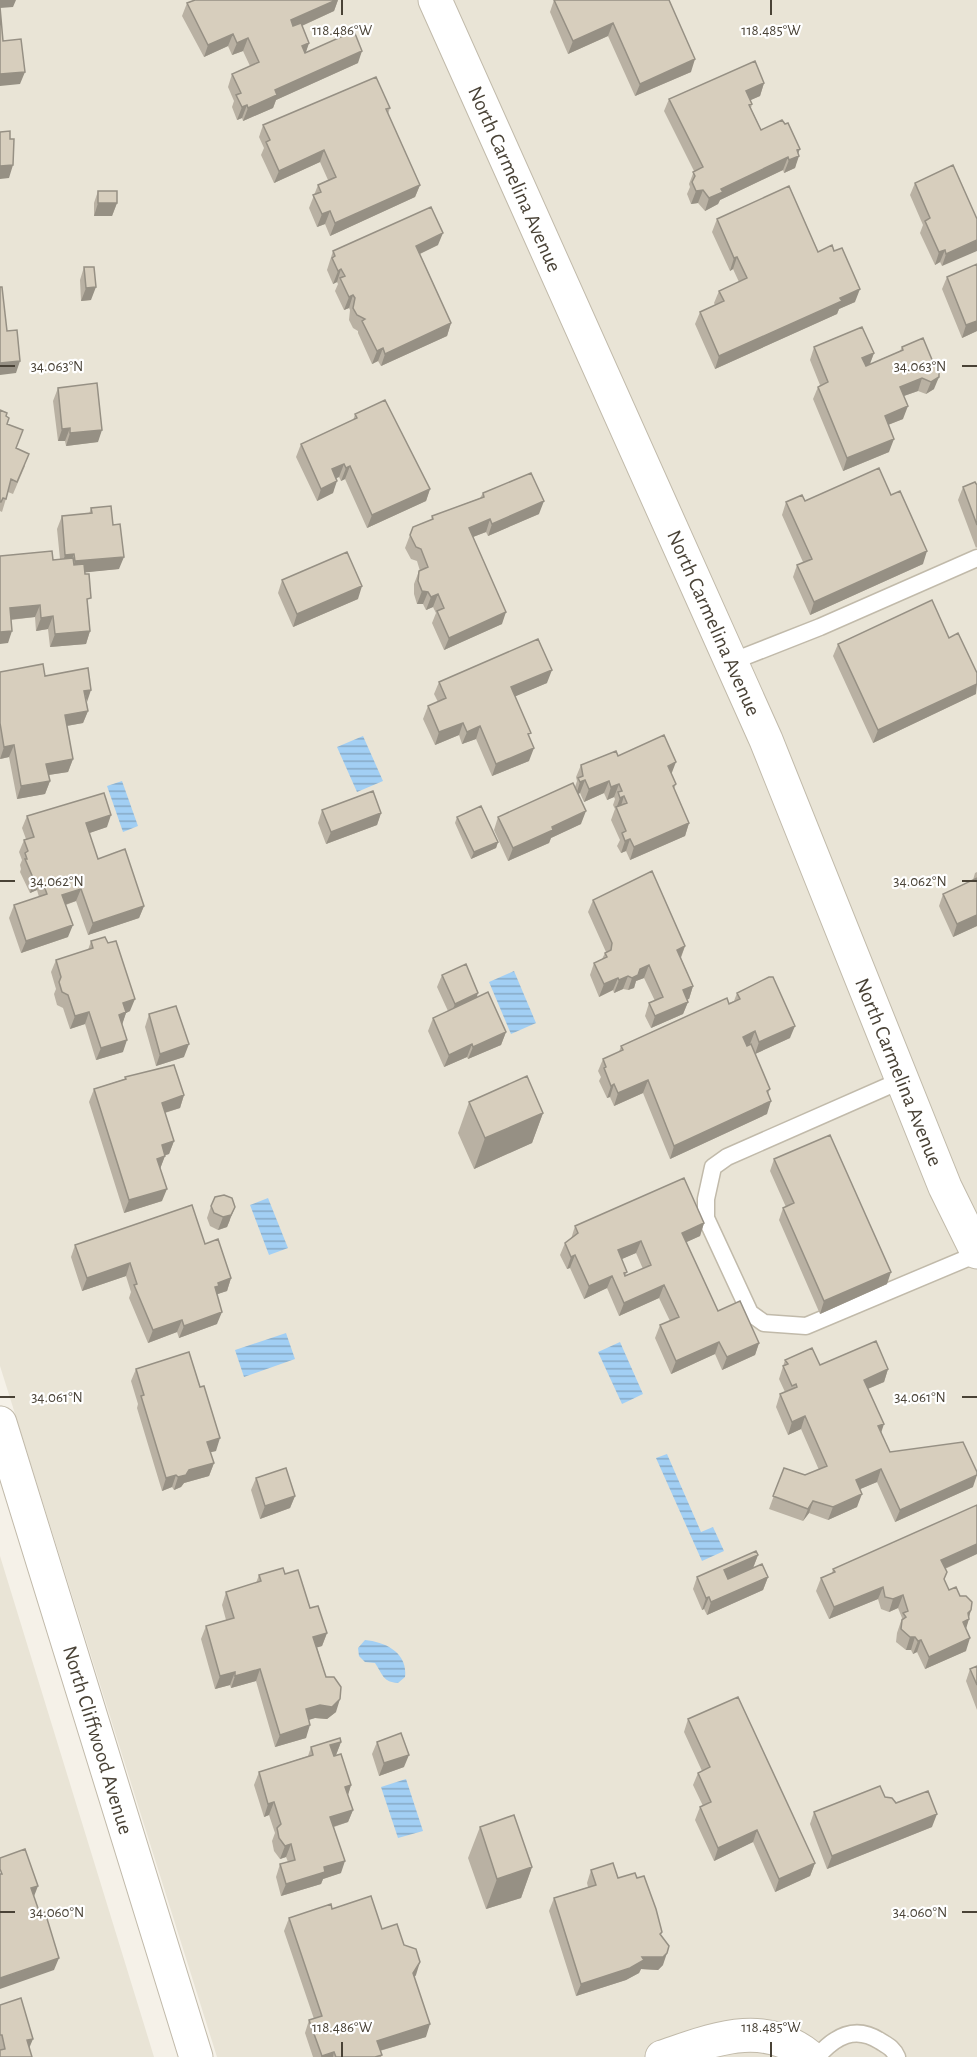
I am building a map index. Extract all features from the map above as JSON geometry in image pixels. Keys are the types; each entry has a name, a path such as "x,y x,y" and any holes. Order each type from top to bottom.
{"street":[{"name":"North Carmelina Avenue","path":"435,0 770,750 945,1187 977,1253"},
{"name":"North Cliffwood Avenue","path":"0,1423 196,2057"},
{"path":"662,2057 727,2035 765,2035 801,2049 810,2057"}],"lane":[{"path":"731,662 820,627 977,558"},
{"path":"902,1080 720,1162 714,1167 709,1181 706,1218 750,1313 764,1323 780,1326 806,1326 977,1253"},
{"path":"817,2057 829,2043 850,2032 871,2035 894,2049 897,2057"}],"shaded area":[{"path":"0,0 977,0 977,2057 217,2057 0,1366"},
{"path":"0,1556 154,2057 0,2057"}],"water":[{"path":"363,736 383,781 357,792 337,747"},
{"path":"122,781 138,826 123,832 107,786"},
{"path":"514,971 536,1023 511,1034 489,982"},
{"path":"268,1198 288,1248 269,1255 250,1205"},
{"path":"286,1333 295,1359 244,1377 235,1350"},
{"path":"620,1342 643,1394 622,1404 598,1352"},
{"path":"667,1454 701,1532 713,1527 724,1551 702,1561 656,1458"},
{"path":"365,1640 381,1643 394,1650 403,1661 405,1677 398,1683 389,1681 375,1663 365,1662 359,1656 358,1648"},
{"path":"406,1779 423,1831 398,1838 381,1787"}],"building":[{"path":"195,0 336,0 291,20 293,26 301,23 309,43 302,46 305,53 354,31 362,51 275,90 277,95 248,108 247,105 242,107 236,95 241,93 232,74 259,62 248,38 237,43 233,34 208,45 187,3"},
{"path":"554,0 669,0 695,59 640,84 613,23 573,41"},
{"path":"0,7 3,41 21,39 25,72 0,74"},
{"path":"755,61 764,83 746,91 752,104 749,105 761,130 782,120 785,124 788,123 800,149 797,150 799,156 789,160 788,157 721,189 723,192 709,198 703,190 696,191 692,182 695,176 693,172 703,167 669,99"},
{"path":"376,77 390,108 386,109 420,185 335,223 330,211 322,214 313,195 321,192 318,185 336,177 324,150 279,171 266,142 270,140 263,125"},
{"path":"10,131 10,139 14,139 13,165 0,166 0,132"},
{"path":"953,165 977,219 977,240 946,254 945,250 939,252 925,221 930,218 915,183"},
{"path":"789,186 818,252 832,245 834,251 842,248 860,289 840,298 842,301 719,356 700,312 724,301 719,291 747,278 737,257 734,258 717,219"},
{"path":"98,191 117,191 117,203 98,203"},
{"path":"431,207 443,233 416,246 451,323 385,354 383,348 377,351 362,321 365,319 357,315 353,308 355,298 353,295 349,297 340,278 345,276 341,269 338,271 332,258 335,256 333,251"},
{"path":"977,264 977,321 966,325 947,277"},
{"path":"84,267 94,267 96,287 86,288"},
{"path":"0,287 2,287 7,331 17,330 20,361 0,363"},
{"path":"862,327 874,353 862,358 866,366 903,350 902,347 923,338 933,362 939,367 939,377 931,382 922,378 900,387 908,406 885,416 894,439 847,458 818,387 828,382 814,347"},
{"path":"97,383 102,430 70,433 70,428 62,429 58,388"},
{"path":"385,400 430,489 372,515 350,466 346,468 344,464 332,469 337,481 321,489 301,444 357,418 355,414"},
{"path":"0,410 7,413 6,416 9,418 7,424 23,430 16,448 29,454 17,482 11,479 6,499 3,498 1,502 0,502"},
{"path":"879,468 891,495 900,491 927,551 814,602 797,565 812,559 786,502 802,495 805,501"},
{"path":"531,473 544,501 492,524 490,519 469,528 506,612 449,638 437,611 444,608 438,594 431,597 428,592 422,591 418,581 419,571 428,567 421,549 416,547 410,535 413,527 433,519 432,516 484,497 483,493"},
{"path":"975,482 977,485 977,525 963,487"},
{"path":"111,506 113,525 120,524 124,557 75,561 74,554 65,555 62,516 92,513 91,508"},
{"path":"52,551 53,560 73,558 74,565 84,564 85,574 89,574 91,598 87,599 90,631 55,634 53,616 41,618 40,605 10,608 12,631 0,632 0,556"},
{"path":"347,552 362,586 297,614 282,580"},
{"path":"932,600 949,638 958,633 977,673 977,684 878,730 838,644"},
{"path":"538,639 552,670 511,687 531,733 528,734 534,748 496,764 480,726 467,732 463,723 439,732 428,706 446,698 439,682"},
{"path":"43,664 45,676 88,668 91,690 84,691 88,711 65,715 73,759 46,764 50,781 21,786 14,745 4,747 0,723 0,672"},
{"path":"664,735 676,762 668,766 676,784 673,786 689,823 634,847 630,839 625,841 622,833 626,831 616,807 627,803 624,796 620,798 618,792 622,791 619,784 611,787 609,781 589,789 585,780 580,782 578,778 583,776 581,765 616,751 618,756"},
{"path":"573,783 586,811 552,827 553,830 513,848 498,817"},
{"path":"373,791 381,813 331,832 322,810"},
{"path":"104,793 111,815 86,823 98,859 125,849 144,906 93,923 81,889 62,895 73,925 26,941 14,905 47,894 41,878 34,880 25,859 27,859 25,853 28,851 24,840 34,837 27,816"},
{"path":"481,806 498,842 474,852 457,817"},
{"path":"652,871 685,946 677,950 693,986 683,990 688,1002 655,1016 649,1003 663,997 649,965 640,969 638,975 632,978 628,976 619,980 618,978 604,984 594,963 607,957 605,953 611,950 612,943 593,900"},
{"path":"977,878 977,915 957,924 943,894"},
{"path":"105,937 108,943 116,941 135,999 123,1003 126,1012 119,1015 127,1040 101,1048 89,1012 75,1016 68,995 62,992 56,960 93,948 91,941"},
{"path":"466,964 478,993 455,1004 442,975"},
{"path":"773,977 795,1026 759,1042 755,1031 743,1037 747,1046 751,1044 770,1089 767,1091 771,1101 674,1146 648,1080 618,1093 614,1084 611,1086 603,1059 623,1050 621,1046 727,998 729,1004 740,999 737,993"},
{"path":"488,992 506,1032 449,1055 433,1018"},
{"path":"176,1006 189,1044 160,1054 149,1014"},
{"path":"174,1065 184,1095 162,1103 174,1141 162,1145 165,1156 157,1159 167,1189 129,1200 94,1089 126,1079 125,1077"},
{"path":"527,1076 543,1113 485,1138 469,1102"},
{"path":"830,1135 891,1272 824,1301 783,1208 794,1203 774,1159"},
{"path":"684,1178 704,1223 682,1233 718,1311 740,1301 759,1343 727,1357 719,1342 676,1361 660,1325 679,1317 664,1285 624,1303 612,1276 589,1286 575,1255 571,1257 565,1243 578,1233 575,1226","holes":["641,1241 651,1265 625,1276 624,1273 627,1272 618,1250"]},
{"path":"224,1195 232,1198 235,1207 231,1215 223,1217 214,1213 211,1206 215,1197"},
{"path":"192,1205 205,1244 218,1239 231,1278 218,1283 219,1286 215,1287 222,1312 184,1326 182,1320 153,1330 134,1285 137,1284 130,1263 87,1278 75,1245"},
{"path":"876,1341 888,1369 864,1380 884,1424 878,1426 890,1452 963,1442 977,1475 900,1510 881,1469 856,1480 862,1494 833,1507 813,1501 808,1509 773,1496 784,1468 805,1475 827,1466 805,1416 792,1422 780,1394 797,1387 796,1384 792,1386 783,1366 788,1364 785,1360 812,1348 820,1365"},
{"path":"189,1352 200,1387 204,1386 220,1438 207,1442 214,1463 189,1470 186,1475 166,1478 141,1396 144,1395 136,1369"},
{"path":"286,1468 295,1496 265,1506 256,1478"},
{"path":"977,1505 977,1544 941,1560 947,1572 944,1579 949,1590 956,1587 960,1596 966,1596 972,1602 968,1613 969,1619 963,1622 970,1638 929,1657 921,1640 910,1637 901,1629 902,1620 906,1617 903,1613 908,1611 903,1595 893,1599 885,1597 883,1587 834,1607 821,1578 835,1572 833,1569"},
{"path":"756,1551 758,1555 724,1570 728,1579 762,1564 768,1577 711,1602 709,1597 706,1598 697,1577"},
{"path":"283,1568 285,1574 298,1570 310,1608 318,1606 327,1633 313,1637 326,1677 334,1677 341,1687 340,1699 332,1707 320,1705 306,1709 310,1725 280,1735 260,1669 235,1676 235,1672 220,1676 206,1626 234,1618 226,1592 261,1581 259,1575"},
{"path":"977,1666 977,1685 970,1669"},
{"path":"738,1697 815,1863 779,1879 757,1830 718,1848 700,1807 711,1802 698,1773 710,1767 688,1719"},
{"path":"401,1733 409,1755 384,1763 377,1742"},
{"path":"340,1738 341,1742 330,1745 334,1756 341,1754 351,1785 345,1787 353,1810 330,1817 345,1861 324,1867 325,1872 286,1884 280,1864 295,1860 291,1844 285,1846 279,1838 277,1828 281,1824 274,1802 268,1804 259,1772 313,1755 311,1747"},
{"path":"880,1786 885,1797 892,1798 896,1803 928,1791 937,1814 832,1856 814,1812"},
{"path":"514,1815 532,1867 497,1879 480,1827"},
{"path":"25,1849 38,1886 31,1888 40,1914 45,1912 59,1958 0,1978 0,1874 2,1874 0,1858"},
{"path":"613,1863 618,1878 635,1873 637,1878 644,1876 656,1909 662,1932 660,1934 669,1946 663,1957 642,1957 644,1960 630,1968 581,1984 554,1898 596,1885 591,1870"},
{"path":"371,1896 382,1929 397,1924 404,1945 416,1949 420,1962 413,1973 430,2024 377,2041 382,2055 336,2057 334,2052 322,2056 309,2020 322,2016 289,1918 331,1904 332,1909"},
{"path":"21,1998 33,2039 27,2040 32,2057 0,2057 0,2050 5,2049 2,2035 0,2035 0,2005"}]}
